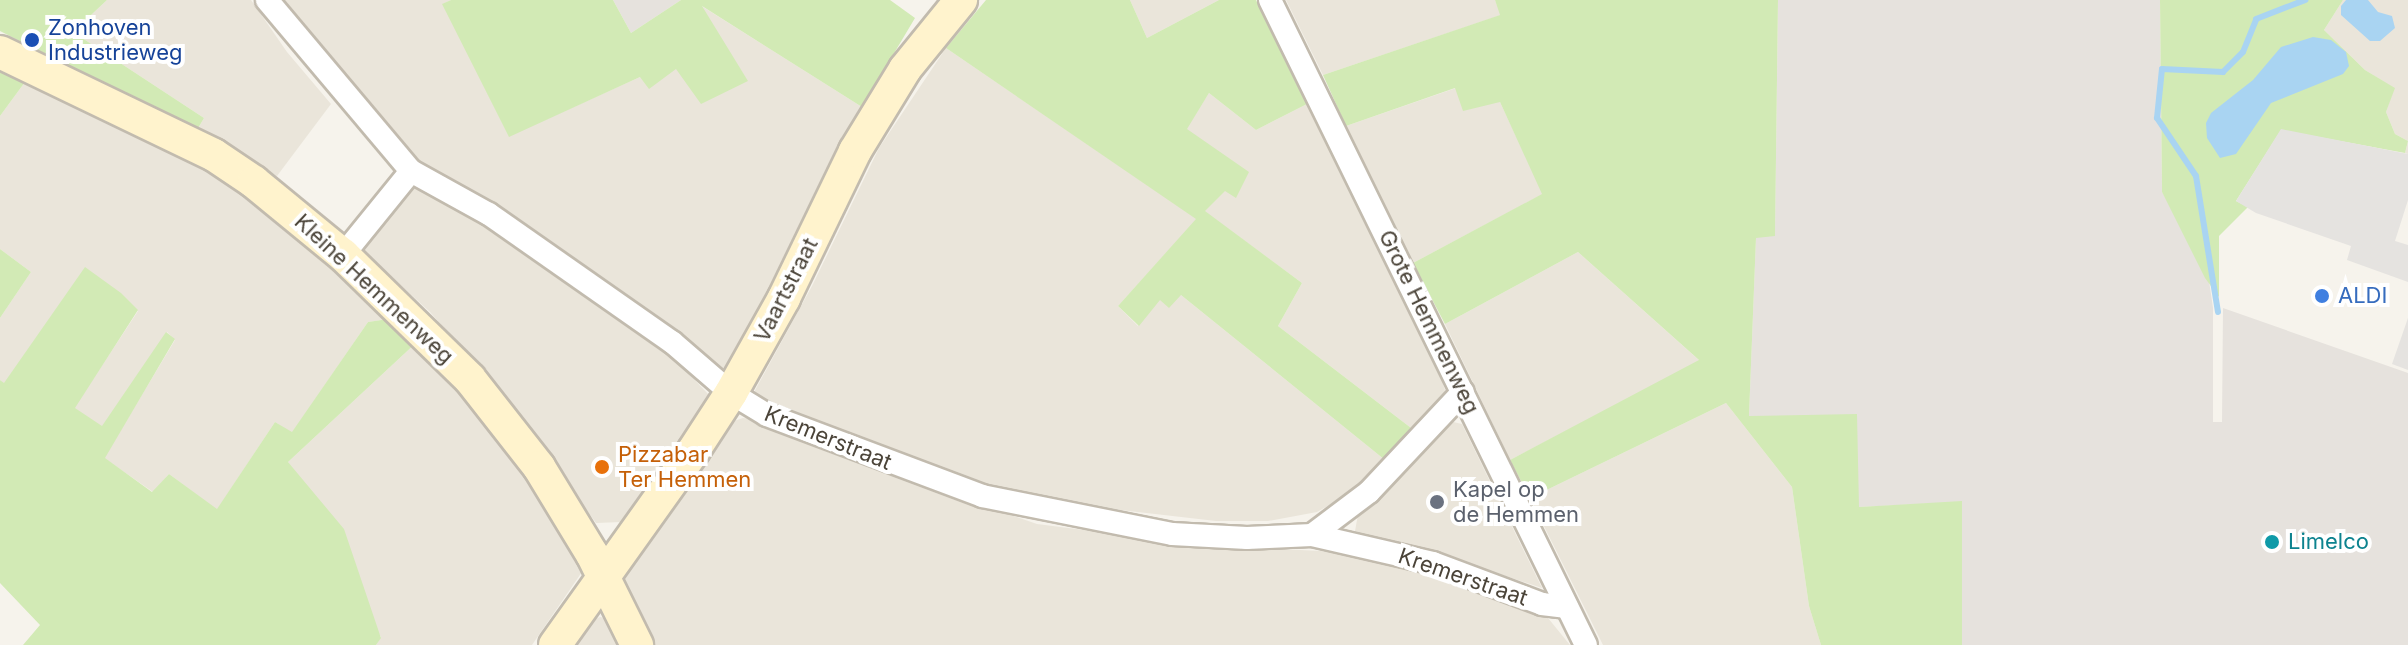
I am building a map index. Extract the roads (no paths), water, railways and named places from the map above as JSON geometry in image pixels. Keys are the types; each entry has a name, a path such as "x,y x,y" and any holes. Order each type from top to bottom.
{"street":[{"name":"Kremerstraat","path":"267,0 411,171 489,214 672,342 731,393 767,415 982,496 1172,534 1247,538 1312,535 1433,563 1525,598 1567,607"},
{"name":"Vaartstraat","path":"555,645 731,393 784,298 855,151 905,69 961,0"},
{"name":"Grote Hemmenweg","path":"1270,0 1586,645"},
{"name":"Kleine Hemmenweg","path":"0,52 214,155 254,182 343,255 470,379 539,467 602,575 637,645"},
{"path":"343,255 411,171"},
{"path":"1312,535 1369,492 1463,392"}],"water":[{"path":"2346,0 2368,0 2378,12 2392,16 2395,28 2380,41 2370,41 2341,15 2341,6"},
{"path":"2313,37 2331,40 2346,52 2349,66 2343,74 2271,103 2236,154 2220,158 2207,138 2206,123 2211,113 2253,80 2281,47"}],"waterway":[{"path":"2218,312 2196,176 2157,118 2162,69 2223,72 2243,52 2256,19 2305,0"}],"place":[{"name":"Zonhoven Industrieweg","path":"32,40"},
{"name":"ALDI","path":"2322,296"},
{"name":"Pizzabar Ter Hemmen","path":"602,467"},
{"name":"Kapel op de Hemmen","path":"1437,502"},
{"name":"Limelco","path":"2272,542"}]}
